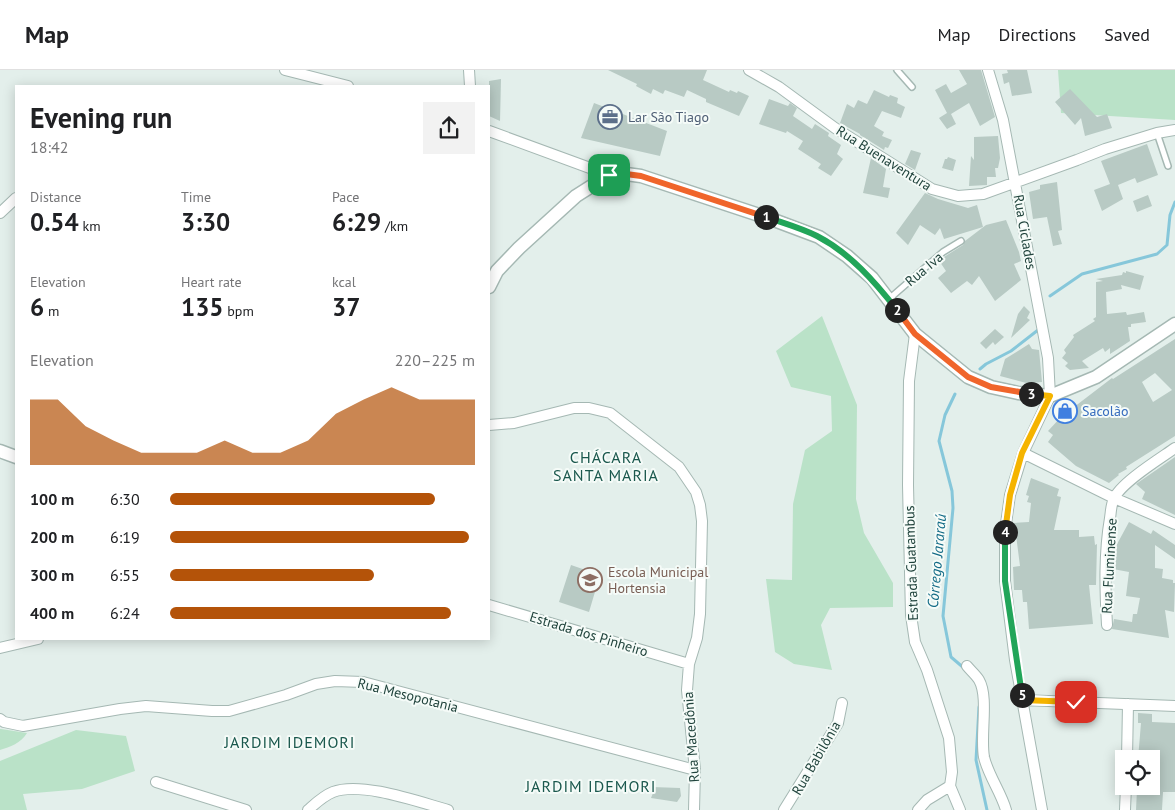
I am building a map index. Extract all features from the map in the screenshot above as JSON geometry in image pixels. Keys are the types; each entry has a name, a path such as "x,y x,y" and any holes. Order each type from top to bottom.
{"street":[{"path":"285,70 344,85"},
{"path":"469,70 470,85"},
{"name":"Rua Buenaventura","path":"749,70 779,87 836,128 932,189 958,196 983,194 1105,149 1157,133 1175,130"},
{"name":"Rua Ciclades","path":"988,70 1003,120 1016,182 1048,358 1050,396"},
{"path":"490,131 609,175 626,174 641,176 819,237 847,256 872,278 915,334 968,377 991,387 1018,393 1050,396 1096,377 1175,324"},
{"path":"490,285 497,271 519,248 576,196 609,175"},
{"path":"0,213 15,199"},
{"name":"Estrada Guatambus","path":"915,334 909,381 908,485 911,615 915,642 927,670 948,738 952,772 950,786"},
{"path":"1042,810 1022,700 1005,581 1005,531 1010,495 1022,453 1050,396"},
{"name":"Rua Macedônia","path":"490,425 514,423 574,408 610,413 679,467 696,492 702,521 700,614 687,690 695,770 694,810"},
{"name":"Rua Fluminense","path":"1107,625 1106,560 1114,498 1147,467 1175,448"},
{"path":"0,451 15,457"},
{"path":"1022,453 1114,498 1175,524"},
{"name":"Estrada dos Pinheiro","path":"490,605 690,664"},
{"path":"0,648 34,640"},
{"path":"967,666 979,679 983,688 982,736 984,755 1006,810"},
{"name":"Rua Mesopotania","path":"0,719 23,726 146,706 229,711 286,695 316,684 335,681 363,682 695,770"},
{"path":"1022,700 1175,706"},
{"name":"Rua Babilônia","path":"784,810 838,723 842,703"},
{"path":"1127,750 1128,704"},
{"path":"156,782 246,810"},
{"path":"918,810 927,800 950,786 960,810"},
{"path":"308,810 324,796 335,791 351,789 376,791 448,810"},
{"path":"1126,795 1126,810"}],"lane":[{"path":"897,70 912,87"},
{"path":"1157,133 1168,166"},
{"name":"Rua Iva","path":"889,300 908,281 943,252 961,241"}],"green space":[{"path":"1058,70 1175,70 1175,120 1061,113"},
{"path":"822,316 857,405 856,499 864,533 893,583 893,607 830,608 821,625 832,670 794,664 775,652 766,579 792,580 793,504 805,450 832,431 831,396 791,387 776,351"},
{"path":"0,729 27,733 18,742 0,750"},
{"path":"76,730 126,736 135,771 82,789 23,794 27,810 0,810 0,761"}],"building":[{"path":"608,70 707,70 703,80 729,92 730,90 737,93 738,91 749,96 739,116 706,102 706,99 687,90 684,97 665,90 663,94 653,89 651,94 636,86 637,84"},
{"path":"959,70 981,70 995,117 980,126 969,103 951,114 956,124 947,129 939,118 947,113 935,90 946,84 951,93 967,84"},
{"path":"1007,70 1027,70 1032,93 1012,96 1009,82 1004,84 1002,74 1008,73"},
{"path":"501,79 500,121 490,116 489,81"},
{"path":"1070,89 1097,117 1107,114 1112,128 1085,136 1081,118 1075,125 1055,102"},
{"path":"874,90 889,97 890,95 898,98 897,103 905,107 901,118 882,111 874,126 884,132 882,136 892,140 888,148 885,147 884,150 840,123 847,104 854,108 858,100 867,104"},
{"path":"769,99 788,106 790,103 797,108 793,116 812,129 815,124 829,133 828,136 841,145 837,154 843,159 831,176 818,168 821,164 798,149 803,141 787,131 786,133 759,124"},
{"name":"Lar São Tiago","path":"594,103 667,131 660,156 581,138"},
{"path":"998,136 1000,158 998,168 995,168 996,177 987,177 987,185 969,186 971,156 974,160 974,137"},
{"path":"1147,144 1158,175 1137,183 1135,178 1118,185 1123,199 1102,211 1094,190 1110,184 1101,161"},
{"path":"911,150 921,153 915,170 905,164"},
{"path":"948,157 956,160 953,171 942,168 945,159"},
{"path":"871,158 886,169 883,187 890,188 888,198 863,193"},
{"path":"1057,182 1062,230 1058,231 1062,244 1053,246 1047,217 1033,219 1029,192 1040,189 1040,185"},
{"path":"925,193 968,208 977,205 983,227 944,239 940,228 935,235 920,225 908,245 896,233"},
{"path":"1148,195 1152,206 1137,212 1133,201"},
{"path":"1006,220 1019,252 1021,261 1014,264 1021,280 995,301 979,276 972,285 967,281 951,293 938,278 946,271 940,262 986,225"},
{"path":"1126,271 1144,276 1140,290 1121,285 1122,289 1106,292 1107,314 1126,312 1127,315 1144,312 1146,322 1131,324 1131,327 1128,327 1130,341 1110,354 1110,348 1105,352 1103,348 1082,361 1089,368 1070,370 1065,366 1068,363 1062,358 1066,353 1064,350 1074,337 1073,335 1095,321 1093,319 1096,317 1096,282 1103,281 1096,279 1122,275"},
{"path":"1024,306 1030,312 1027,318 1030,320 1011,338 1018,314"},
{"path":"995,329 1004,337 995,345 993,342 986,349 980,343"},
{"path":"1175,339 1175,436 1126,467 1127,469 1118,474 1109,483 1076,466 1048,442 1053,435 1048,431 1061,417 1113,379","holes":["1155,373 1172,390 1153,402 1142,382"]},
{"path":"1029,344 1032,349 1039,350 1042,382 1030,384 1000,376 1005,359"},
{"path":"1175,457 1175,515 1142,499 1145,492 1136,484"},
{"path":"1031,478 1059,489 1057,496 1061,497 1054,530 1079,530 1079,537 1094,536 1095,545 1097,544 1096,585 1089,585 1093,624 1029,629 1027,602 1023,602 1022,590 1014,590 1013,567 1020,566 1016,535 1012,535 1012,531 1013,523 1029,522 1031,503 1027,502 1029,496 1026,495"},
{"path":"1129,522 1151,534 1153,530 1175,545 1175,559 1155,545 1155,568 1163,569 1162,578 1173,580 1173,583 1175,583 1174,612 1165,610 1169,638 1112,629 1114,619 1132,622 1133,614 1137,614 1140,598 1126,596 1129,572 1113,569 1115,546"},
{"path":"571,565 600,575 589,612 559,602"},
{"path":"1138,713 1152,714 1152,722 1175,723 1175,792 1163,792 1162,810 1136,810 1137,795 1160,795 1160,750 1139,750 1141,723 1138,723"},
{"path":"652,787 680,788 681,796 677,802 651,798 653,793"}],"waterway":[{"name":"Córrego Jararaú","path":"1050,296 1082,274 1157,254 1167,245 1170,215 1175,202"},
{"name":"Córrego Jararaú","path":"980,369 1011,351 1038,330"},
{"name":"Córrego Jararaú","path":"955,394 945,415 939,441 952,491 953,508 943,616 951,657 965,669"},
{"name":"Córrego Jararaú","path":"979,707 976,760 987,810"}],"place":[{"name":"Lar São Tiago","path":"610,117"},
{"name":"Sacolão","path":"1065,411"},
{"name":"Escola Municipal Hortensia","path":"590,580"}],"district":[{"name":"CHÁCARA SANTA MARIA","path":"606,466"},
{"name":"JARDIM IDEMORI","path":"290,742"},
{"name":"JARDIM IDEMORI","path":"591,786"}],"route":[{"path":"609,175 626,174 641,176 734,206 819,237 847,256 872,278 915,334 968,377 991,387 1018,393 1050,396 1022,453 1010,495 1005,531 1005,581 1022,700 1076,702"}]}
